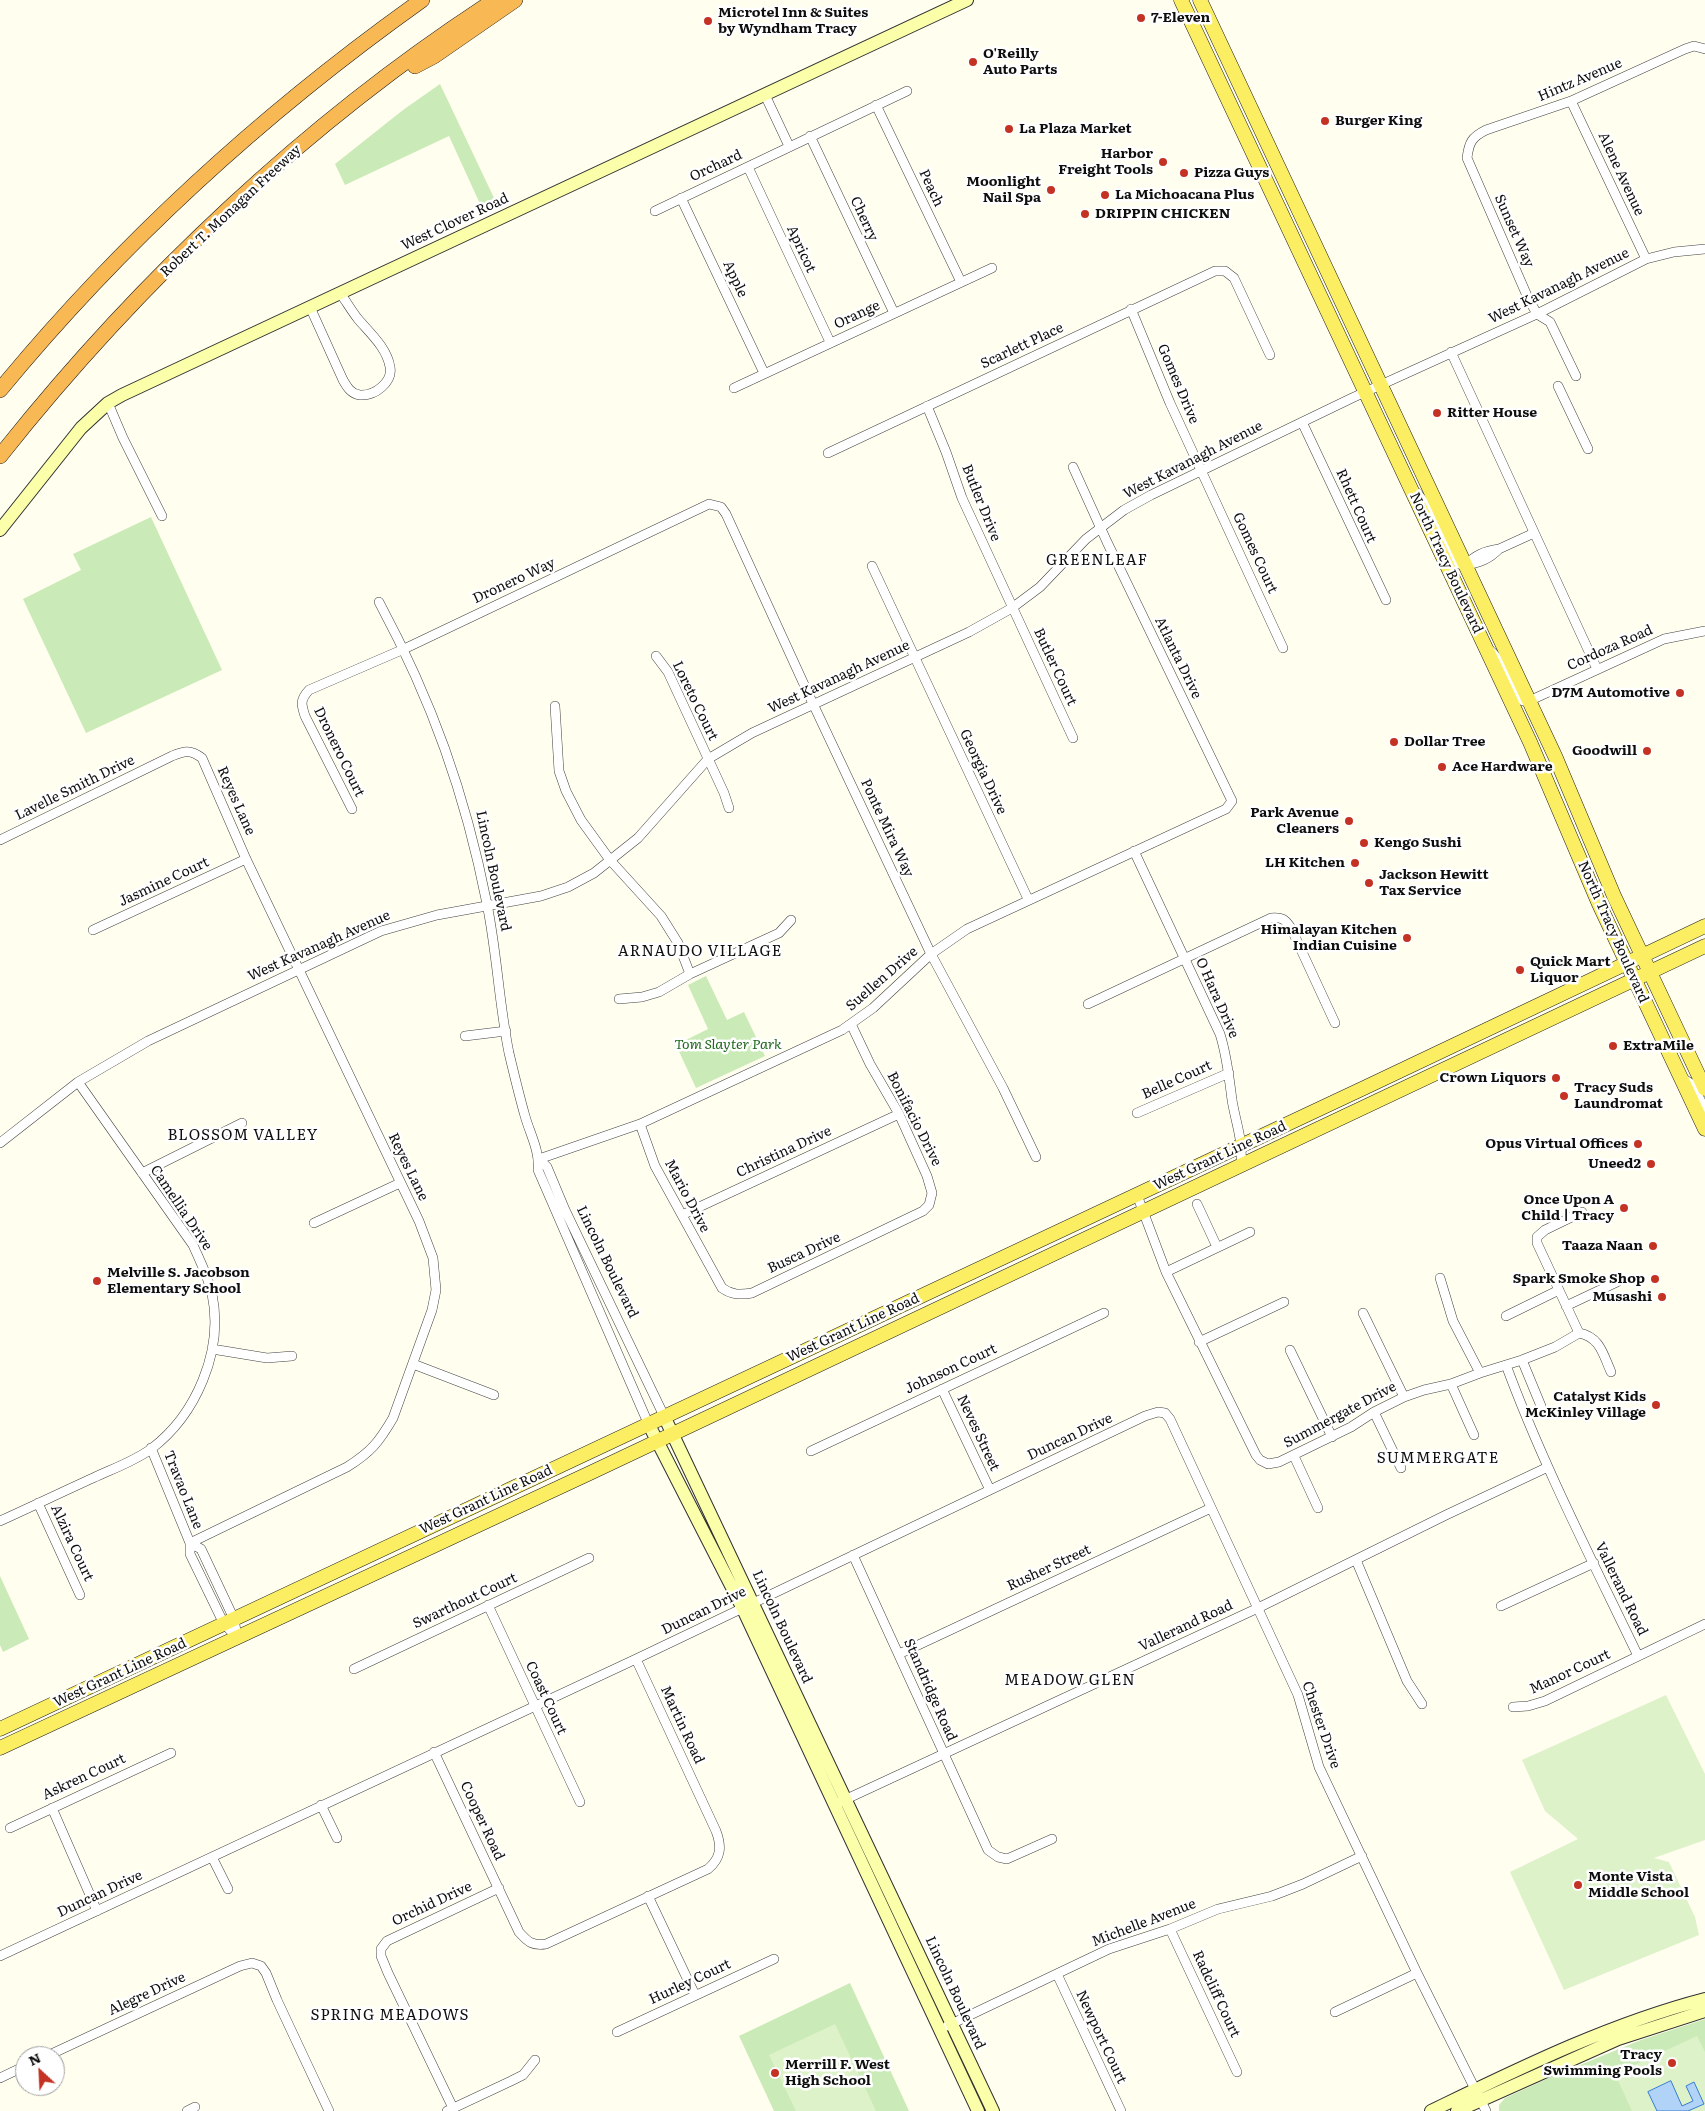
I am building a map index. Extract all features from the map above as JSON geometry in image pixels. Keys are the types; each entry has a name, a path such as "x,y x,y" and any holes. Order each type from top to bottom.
{"highway":[{"path":"344,57 390,10 404,0"},
{"path":"0,390 70,310 183,195 278,110 344,57 422,0"},
{"name":"Robert T. Monagan Freeway","path":"0,456 93,347 181,256 274,169 372,89 495,0"},
{"path":"372,89 434,56 515,0"}],"main road":[{"name":"North Tracy Boulevard","path":"1181,0 1530,742 1634,979 1705,1129"},
{"name":"North Tracy Boulevard","path":"1200,0 1529,701 1649,972 1705,1089"},
{"name":"West Grant Line Road","path":"0,1729 648,1423 1382,1080 1705,926"},
{"name":"West Grant Line Road","path":"0,1748 590,1473 1705,946"},
{"path":"1359,1110 1360,1102 1382,1080"}],"street":[{"name":"West Clover Road","path":"0,530 82,428 108,403 967,0"},
{"name":"Hintz Avenue","path":"1468,144 1474,136 1486,130 1571,100 1685,49 1694,46 1705,49"},
{"name":"Orchard","path":"656,211 810,136 907,92"},
{"path":"765,95 789,146"},
{"name":"Alene Avenue","path":"1571,100 1646,259"},
{"name":"Peach","path":"876,105 960,282"},
{"name":"Cherry","path":"810,136 894,313"},
{"name":"Sunset Way","path":"1468,144 1466,158 1528,298 1538,314 1550,322 1576,376"},
{"name":"Apricot","path":"748,167 830,342"},
{"name":"Apple","path":"681,198 764,373"},
{"name":"West Kavanagh Avenue","path":"0,1143 78,1082 148,1041 381,931 437,915 541,896 568,887 594,873 638,838 708,759 752,733 969,632 1012,608 1040,588 1086,539 1151,495 1365,392 1538,314 1646,259 1674,252 1705,249"},
{"name":"Orange","path":"734,388 992,268"},
{"name":"Scarlett Place","path":"828,453 1209,273 1220,271 1230,274 1237,283 1270,354"},
{"path":"310,307 343,380 351,391 360,395 370,393 384,386 389,378 391,368 386,353 356,317 340,293"},
{"name":"Gomes Drive","path":"1131,309 1160,382 1201,470"},
{"path":"1451,352 1598,669"},
{"path":"1558,386 1588,449"},
{"path":"108,403 123,438 162,516"},
{"name":"Butler Drive","path":"927,406 962,498 1012,608"},
{"name":"Rhett Court","path":"1302,422 1386,600"},
{"name":"Atlanta Drive","path":"1072,467 1232,801"},
{"name":"Gomes Court","path":"1201,470 1283,648"},
{"path":"1410,486 1426,504 1454,561 1458,564 1465,565 1476,555 1487,550 1499,549 1534,533"},
{"name":"Dronero Way","path":"318,686 404,649 709,504 721,507"},
{"name":"Ponte Mira Way","path":"721,507 726,514 931,954 1003,1088 1036,1157"},
{"name":"Georgia Drive","path":"872,566 1028,899"},
{"name":"Lincoln Boulevard","path":"379,602 404,649 438,729 461,792 488,906 506,1031 525,1117 539,1159 538,1170 553,1208 648,1423 742,1607 978,2111"},
{"name":"Butler Court","path":"1012,608 1073,738"},
{"name":"Cordoza Road","path":"1529,701 1664,639 1705,631"},
{"path":"1485,646 1497,654 1520,700 1529,701"},
{"name":"Loreto Court","path":"656,656 668,672 729,808"},
{"name":"Dronero Court","path":"318,686 309,690 302,697 301,704 352,809"},
{"path":"555,706 559,771 566,791 581,820 610,860 661,916 678,943 690,974"},
{"name":"Reyes Lane","path":"161,761 186,751 194,752 202,758 246,859 419,1221 430,1249 436,1280 432,1310 393,1418 385,1433 368,1454 348,1467 190,1542"},
{"name":"Lavelle Smith Drive","path":"0,840 161,761"},
{"name":"Suellen Drive","path":"539,1159 640,1124 851,1024 873,1008 931,954 967,929 1028,899 1216,815 1226,809 1232,801"},
{"name":"O Hara Drive","path":"1134,851 1220,1034 1228,1063 1232,1102 1242,1145 1241,1165"},
{"name":"Jasmine Court","path":"93,930 246,859"},
{"path":"1088,1004 1271,918 1279,917 1285,919 1291,928 1335,1023"},
{"path":"619,999 642,997 659,992 690,974 779,933 792,920"},
{"name":"Bonifacio Drive","path":"851,1024 870,1064 898,1114 927,1176 932,1193 929,1205 923,1211 907,1218"},
{"path":"465,1036 506,1031"},
{"name":"Belle Court","path":"1137,1113 1229,1073"},
{"path":"1681,1077 1692,1085 1705,1110"},
{"name":"Camellia Drive","path":"0,1521 128,1462 151,1448 176,1424 197,1394 205,1376 212,1349 214,1318 212,1295 207,1274 193,1245 78,1082"},
{"name":"Christina Drive","path":"682,1215 898,1114"},
{"path":"142,1174 242,1123"},
{"name":"Mario Drive","path":"640,1124 655,1166 715,1278"},
{"name":"Lincoln Boulevard","path":"539,1159 547,1167 993,2111"},
{"path":"314,1223 400,1183"},
{"name":"Summergate Drive","path":"1136,1195 1166,1272 1199,1342 1256,1455 1260,1460 1268,1464 1294,1456 1352,1427 1374,1412 1404,1397 1451,1384 1480,1372 1522,1360 1555,1347 1579,1333"},
{"path":"1197,1204 1217,1247"},
{"path":"1582,1212 1545,1230 1537,1236 1537,1243 1579,1333 1590,1335 1595,1339 1611,1372"},
{"name":"Busca Drive","path":"715,1278 722,1288 730,1294 752,1293 907,1218"},
{"path":"1166,1272 1250,1232"},
{"path":"1440,1278 1453,1321 1480,1372"},
{"path":"1566,1306 1617,1282"},
{"path":"1506,1316 1559,1290"},
{"path":"1199,1342 1284,1302"},
{"name":"Johnson Court","path":"811,1450 1104,1313"},
{"path":"1363,1313 1404,1397"},
{"path":"212,1349 267,1358 292,1356"},
{"path":"1290,1350 1332,1437"},
{"path":"1522,1360 1541,1406"},
{"path":"412,1364 494,1395"},
{"name":"Vallerand Road","path":"1506,1365 1525,1416 1548,1467 1638,1656 1705,1624"},
{"path":"1451,1384 1474,1434"},
{"name":"Neves Street","path":"942,1389 990,1490"},
{"name":"Chester Drive","path":"1152,1414 1158,1412 1165,1413 1170,1419 1298,1695 1319,1767 1417,1974 1481,2100"},
{"path":"1374,1412 1402,1468"},
{"name":"Duncan Drive","path":"0,1956 636,1659 742,1607 1152,1414"},
{"name":"Travao Lane","path":"151,1448 190,1542 200,1548 237,1637"},
{"path":"1294,1456 1318,1508"},
{"name":"Vallerand Road","path":"834,1805 1258,1608 1548,1467"},
{"name":"Alzira Court","path":"38,1504 80,1595"},
{"name":"Rusher Street","path":"899,1654 1211,1508"},
{"name":"Standridge Road","path":"853,1555 988,1850 998,1857 1007,1860 1052,1839"},
{"name":"Swarthout Court","path":"354,1669 589,1558"},
{"path":"1356,1560 1407,1681 1422,1704"},
{"path":"1501,1606 1594,1563"},
{"name":"Coast Court","path":"488,1605 580,1802"},
{"name":"Manor Court","path":"1513,1707 1528,1706 1545,1701 1638,1656"},
{"name":"Martin Road","path":"636,1659 721,1842 720,1852 715,1863 708,1869 648,1896"},
{"name":"Cooper Road","path":"434,1752 519,1932 528,1942 536,1945 546,1944 648,1896"},
{"name":"Askren Court","path":"10,1828 171,1753"},
{"path":"321,1805 337,1838"},
{"path":"52,1808 97,1911"},
{"name":"Michelle Avenue","path":"940,2029 1109,1949 1170,1929 1218,1909 1272,1896 1362,1856"},
{"path":"212,1857 228,1889"},
{"name":"Orchid Drive","path":"450,2110 388,1974 381,1956 381,1949 387,1940 498,1888"},
{"path":"648,1896 695,1994"},
{"name":"Radcliff Court","path":"1170,1929 1237,2072"},
{"name":"Hurley Court","path":"618,2032 695,1994 774,1959"},
{"name":"Alegre Drive","path":"65,2048 240,1966 252,1964 261,1966 266,1973 329,2111"},
{"name":"Newport Court","path":"1057,1974 1121,2111"},
{"path":"1335,2012 1417,1974"},
{"path":"1431,2111 1481,2100 1614,2028 1705,1998"},
{"path":"1457,2111 1618,2039 1705,2011"},
{"path":"450,2110 523,2075 535,2060"},
{"path":"0,2078 15,2071"},
{"path":"187,2111 196,2107"}],"green space":[{"path":"440,84 495,200 481,206 449,136 345,185 335,164 403,110"},
{"path":"151,517 222,670 86,733 23,599 81,570 73,554"},
{"name":"Tom Slayter Park","path":"706,976 727,1020 744,1012 765,1056 696,1088 676,1045 708,1029 688,985"},
{"path":"0,1576 29,1639 3,1652 0,1645"},
{"path":"1666,1695 1705,1774 1705,1840 1654,1858 1669,1862 1695,1917 1699,1935 1564,1990 1510,1872 1578,1839 1545,1811 1522,1760"},
{"name":"Merrill F. West High School","path":"850,1983 909,2111 774,2111 739,2036"},
{"path":"1705,2019 1705,2111 1499,2111 1499,2105 1505,2098 1553,2076 1641,2040"},
{"path":"835,2024 876,2111 796,2111 769,2055"},
{"name":"Tracy Swimming Pools","path":"1697,2036 1705,2052 1705,2111 1632,2111 1615,2074"}],"water":[{"path":"1671,2081 1682,2106 1693,2101 1686,2086 1694,2082 1704,2104 1688,2111 1657,2111 1648,2092"}],"place":[{"name":"7-Eleven","path":"1141,18"},
{"name":"Microtel Inn & Suites by Wyndham Tracy","path":"708,21"},
{"name":"O'Reilly Auto Parts","path":"973,62"},
{"name":"Burger King","path":"1325,121"},
{"name":"La Plaza Market","path":"1009,129"},
{"name":"Harbor Freight Tools","path":"1163,162"},
{"name":"Pizza Guys","path":"1184,173"},
{"name":"Moonlight Nail Spa","path":"1051,190"},
{"name":"La Michoacana Plus","path":"1105,195"},
{"name":"DRIPPIN CHICKEN","path":"1085,214"},
{"name":"Ritter House","path":"1437,413"},
{"name":"D7M Automotive","path":"1680,693"},
{"name":"Dollar Tree","path":"1394,742"},
{"name":"Goodwill","path":"1647,751"},
{"name":"Ace Hardware","path":"1442,767"},
{"name":"Park Avenue Cleaners","path":"1349,821"},
{"name":"Kengo Sushi","path":"1364,843"},
{"name":"LH Kitchen","path":"1355,863"},
{"name":"Jackson Hewitt Tax Service","path":"1369,883"},
{"name":"Himalayan Kitchen Indian Cuisine","path":"1407,938"},
{"name":"Quick Mart Liquor","path":"1520,970"},
{"name":"ExtraMile","path":"1613,1046"},
{"name":"Crown Liquors","path":"1556,1078"},
{"name":"Tracy Suds Laundromat","path":"1564,1096"},
{"name":"Opus Virtual Offices","path":"1638,1144"},
{"name":"Uneed2","path":"1651,1164"},
{"name":"Once Upon A Child | Tracy","path":"1624,1208"},
{"name":"Taaza Naan","path":"1653,1246"},
{"name":"Spark Smoke Shop","path":"1655,1279"},
{"name":"Melville S. Jacobson Elementary School","path":"97,1281"},
{"name":"Musashi","path":"1662,1297"},
{"name":"Catalyst Kids McKinley Village","path":"1656,1405"},
{"name":"Monte Vista Middle School","path":"1578,1885"},
{"name":"Tracy Swimming Pools","path":"1672,2063"},
{"name":"Merrill F. West High School","path":"775,2073"}],"district":[{"name":"GREENLEAF","path":"1097,561"},
{"name":"ARNAUDO VILLAGE","path":"700,952"},
{"name":"BLOSSOM VALLEY","path":"243,1136"},
{"name":"SUMMERGATE","path":"1438,1459"},
{"name":"MEADOW GLEN","path":"1070,1681"},
{"name":"SPRING MEADOWS","path":"390,2016"}]}
